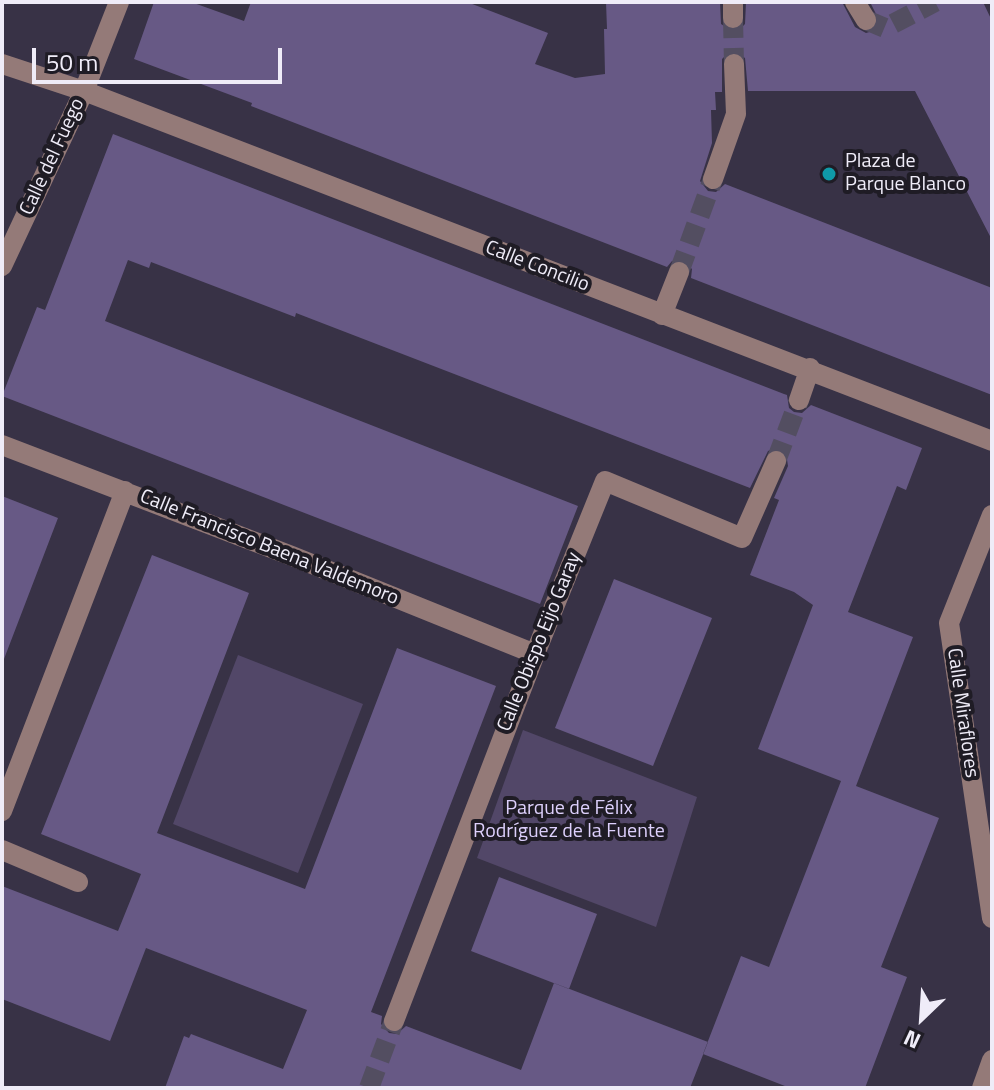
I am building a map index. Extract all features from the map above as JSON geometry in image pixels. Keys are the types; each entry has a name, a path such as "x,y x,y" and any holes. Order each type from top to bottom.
{"street":[{"name":"Calle del Fuego","path":"2,266 84,91 119,2"},
{"path":"855,2 866,20"},
{"name":"Calle Concilio","path":"2,64 84,91 662,315 810,368 992,441"},
{"path":"713,179 736,114 734,64"},
{"path":"662,315 679,272"},
{"path":"799,400 810,368"},
{"name":"Calle Francisco Baena Valdemoro","path":"2,445 535,654"},
{"name":"Calle Obispo Eijo Garay","path":"394,1021 605,481 742,538 776,461"},
{"path":"2,811 125,491"},
{"name":"Calle Miraflores","path":"991,518 949,623 982,778 992,918"},
{"path":"2,850 78,882"},
{"path":"982,1088 992,1060"}],"green space":[{"path":"238,655 363,704 298,873 173,824"},
{"name":"Parque de Félix Rodríguez de la Fuente","path":"523,730 697,797 656,927 477,858"}],"building":[{"path":"154,2 191,2 244,21 251,2 467,2 548,33 535,64 575,78 605,74 606,2 720,2 721,24 732,31 739,30 745,24 746,2 842,2 855,27 866,33 873,31 879,20 870,2 983,2 992,21 992,240 915,91 748,91 745,58 734,51 722,59 722,92 715,92 716,110 711,110 712,143 700,181 708,191 716,192 725,184 992,288 992,395 691,278 692,269 683,260 672,261 667,267 134,59"},
{"path":"113,134 787,395 789,408 794,412 802,413 811,405 922,448 906,490 897,486 848,612 913,637 856,786 939,818 881,967 907,977 865,1088 790,1088 703,1054 741,956 769,967 841,781 758,749 813,605 794,592 750,575 779,500 774,498 788,466 786,453 775,448 768,451 750,488 296,313 295,317 151,262 149,268 128,260 105,321 578,506 540,604 2,396 37,307 45,310"},
{"path":"2,496 58,518 4,659 2,659"},
{"path":"152,555 249,593 157,833 305,889 397,648 496,686 371,1012 382,1016 381,1024 389,1033 397,1034 406,1026 521,1070 554,983 708,1042 690,1088 165,1088 184,1036 189,1038 191,1034 283,1069 307,1010 146,948 110,1041 2,999 2,886 118,931 141,874 41,834"},
{"path":"614,579 712,618 653,766 555,728"},
{"path":"499,877 597,914 569,989 471,951"}],"tunnel":[{"path":"866,20 885,28 935,2"},
{"path":"733,18 734,64"},
{"path":"679,272 713,179"},
{"path":"776,461 799,400"},
{"path":"369,1088 394,1021"}],"place":[{"name":"Plaza de Parque Blanco","path":"829,174"}]}
